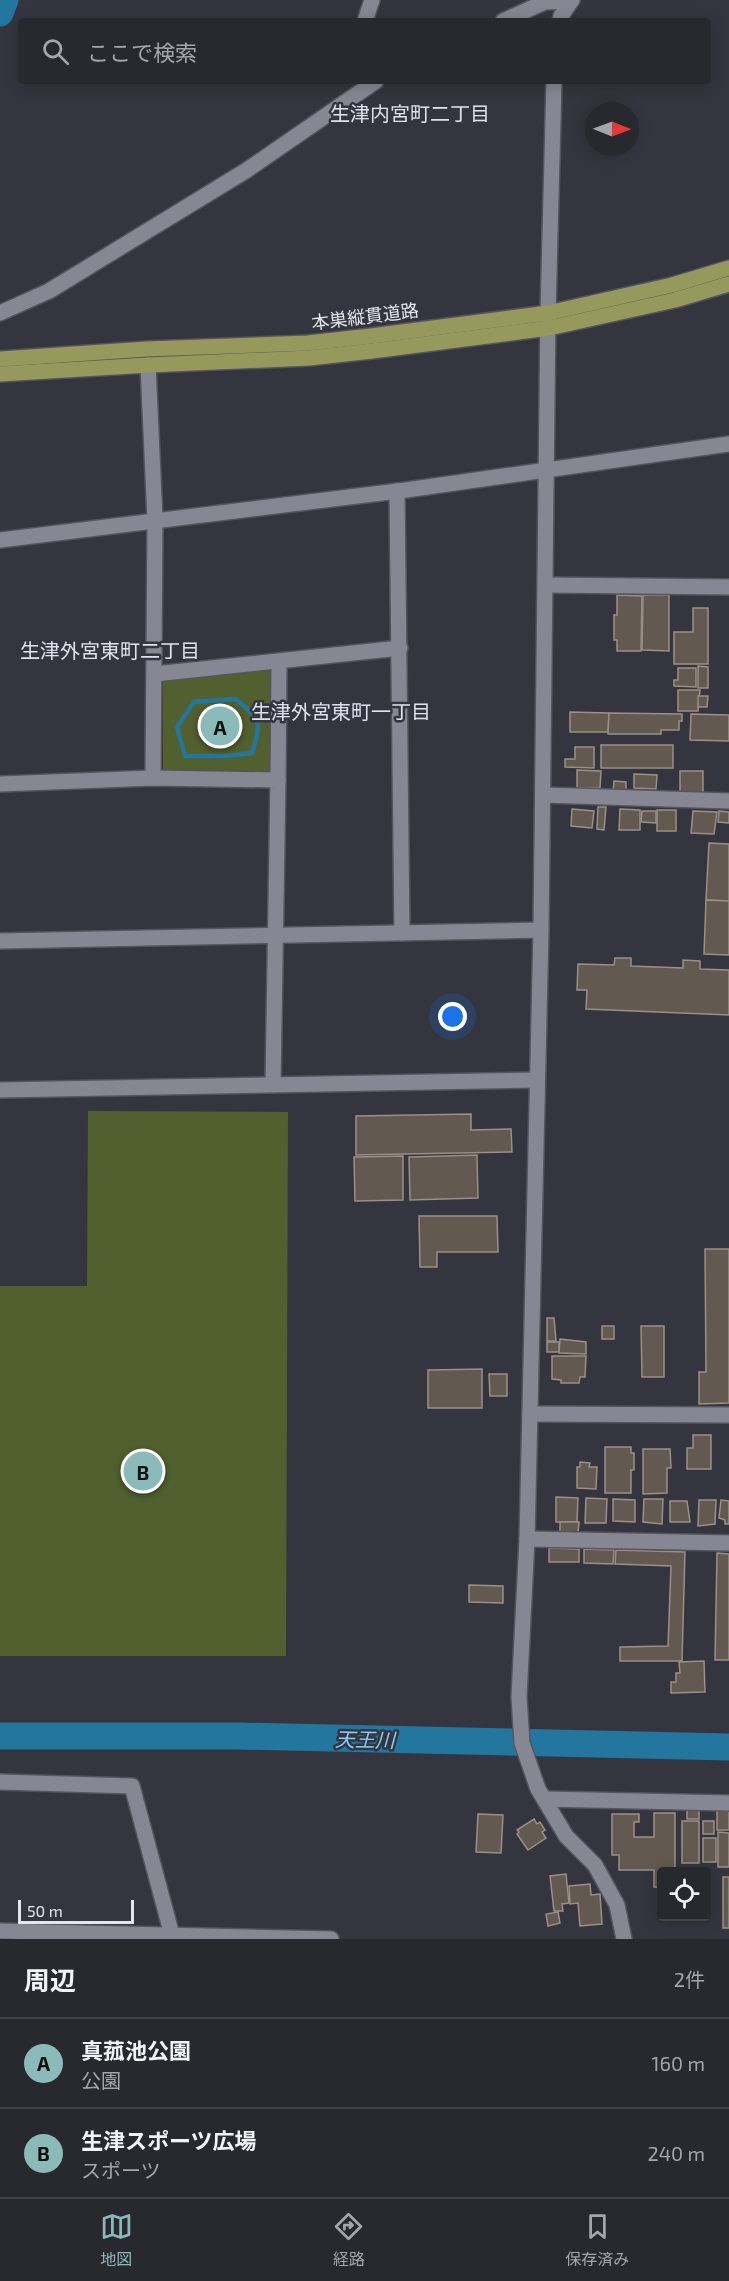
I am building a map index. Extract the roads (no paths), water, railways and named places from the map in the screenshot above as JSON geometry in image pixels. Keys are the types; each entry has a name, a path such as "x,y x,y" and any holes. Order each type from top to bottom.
{"main road":[{"name":"本巣縦貫道路","path":"0,359 308,343 549,321 729,268"},
{"name":"本巣縦貫道路","path":"0,374 309,358 675,300 729,284"}],"street":[{"path":"367,18 372,0"},
{"path":"510,18 545,2 571,1"},
{"path":"562,18 571,1"},
{"path":"0,313 49,291 247,170 372,84"},
{"path":"554,84 541,930 527,1539 519,1697 522,1743 541,1794 566,1836 595,1865 617,1905 624,1939"},
{"path":"148,365 155,520 153,778"},
{"path":"0,540 397,491 729,444"},
{"path":"397,491 402,933"},
{"path":"546,585 729,587"},
{"path":"155,674 400,648"},
{"path":"273,1084 279,661"},
{"path":"0,784 153,778 278,780"},
{"path":"543,795 729,801"},
{"path":"0,940 541,930"},
{"path":"0,1090 537,1080"},
{"path":"530,1414 729,1415"},
{"path":"527,1539 729,1543"},
{"path":"0,1782 132,1786 173,1937"},
{"path":"541,1794 729,1803"},
{"path":"0,1931 173,1937 331,1939"}],"waterway":[{"path":"0,13 5,0"},
{"path":"235,699 250,711 257,722 257,734 252,753 226,756 185,756 177,727 194,702 235,699"},
{"name":"天王川","path":"0,1736 238,1736 729,1747"}],"place":[{"name":"真菰池公園","path":"220,726"},
{"name":"生津スポーツ広場","path":"143,1471"}],"district":[{"name":"生津内宮町二丁目","path":"410,113"},
{"name":"生津外宮東町二丁目","path":"110,650"},
{"name":"生津外宮東町一丁目","path":"341,711"}]}
